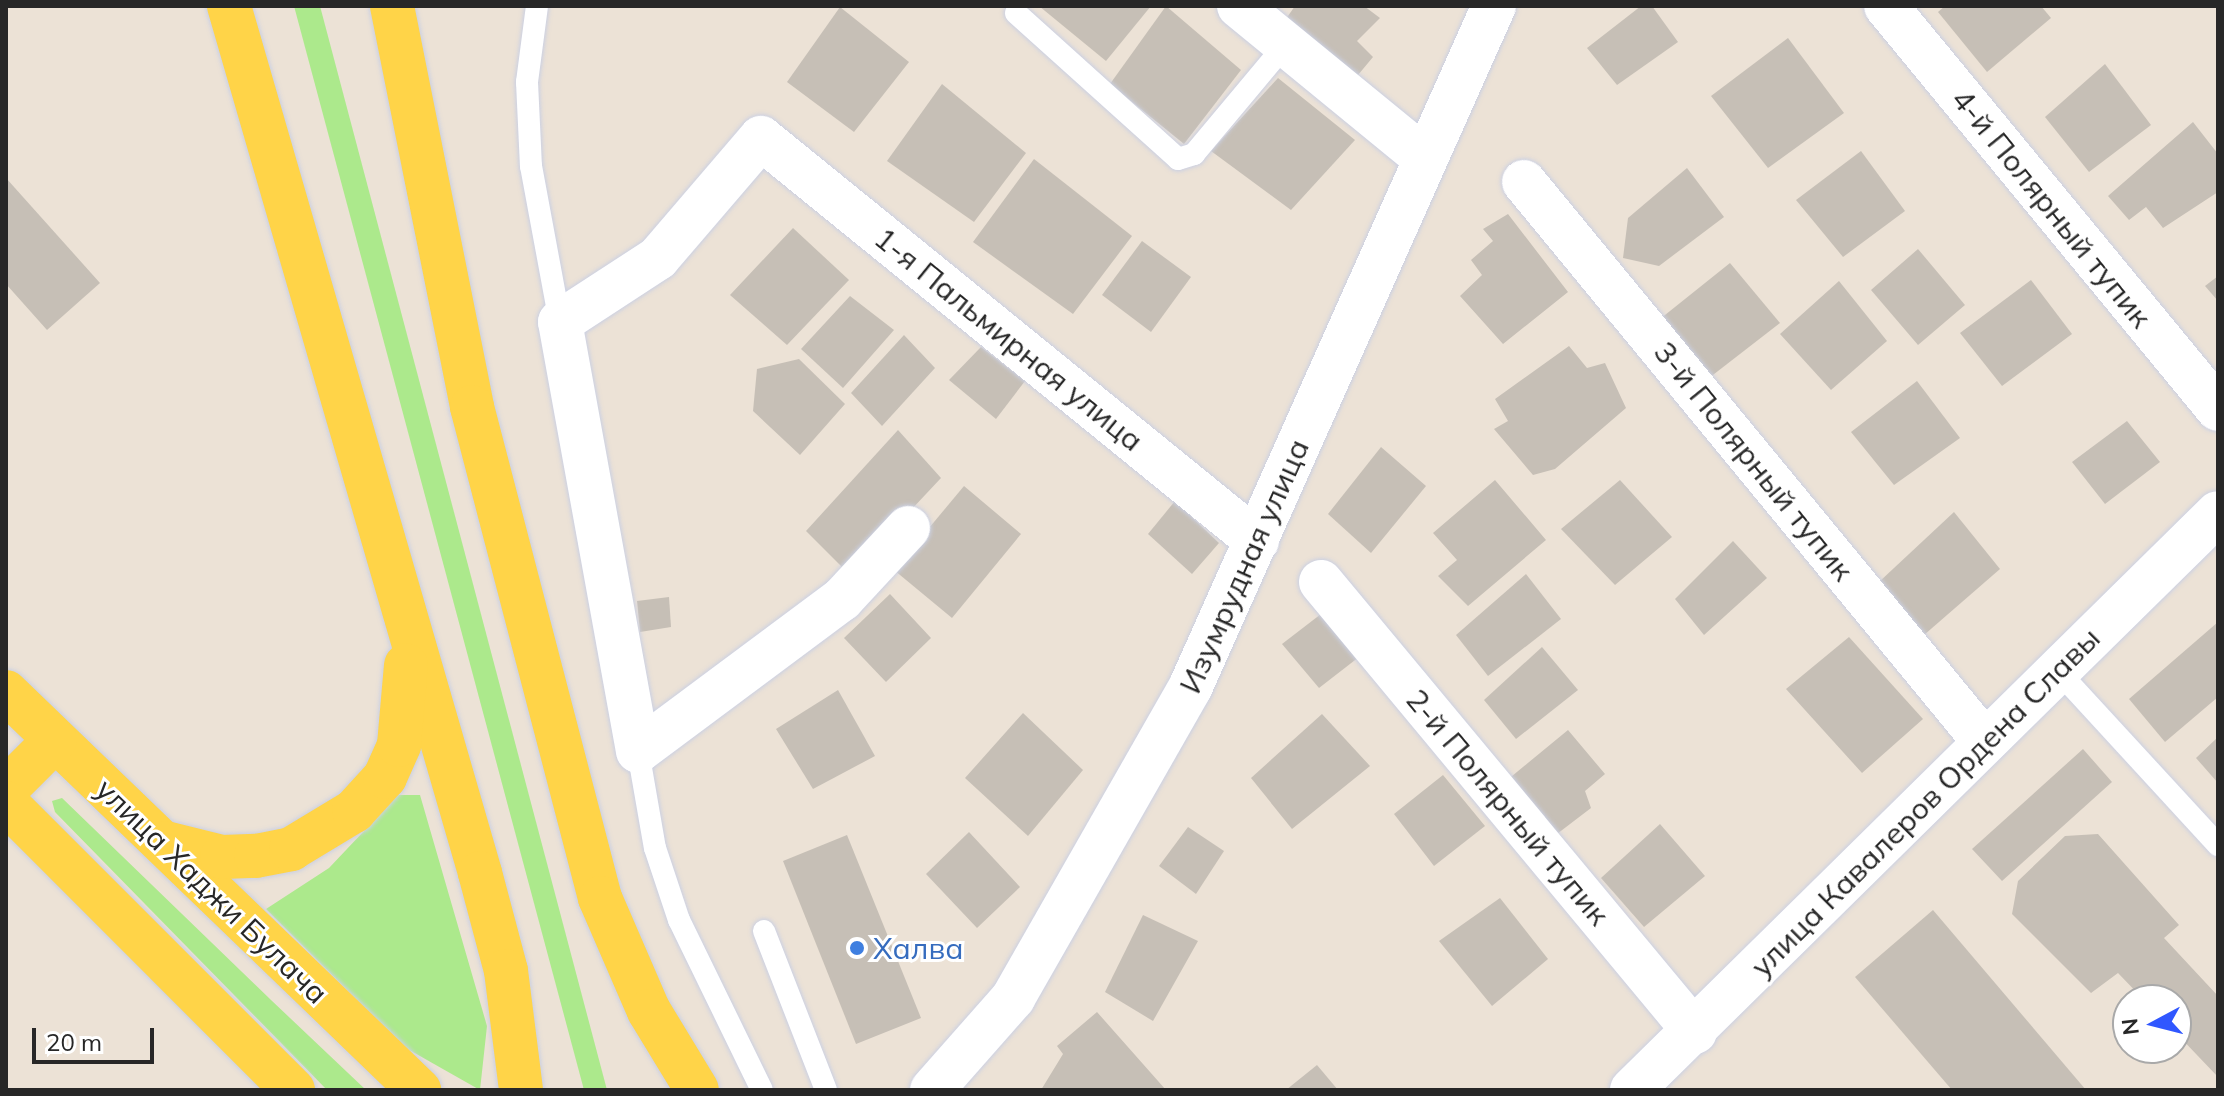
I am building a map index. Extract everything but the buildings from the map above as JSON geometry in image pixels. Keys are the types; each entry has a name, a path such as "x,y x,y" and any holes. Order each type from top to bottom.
{"main road":[{"path":"229,6 407,635 506,971 521,1090"},
{"path":"392,6 472,407 600,898 649,1011 697,1090"},
{"path":"166,843 222,857 256,856 291,849 354,811 385,777 399,745 407,635"},
{"name":"улица Хаджи Булача","path":"6,692 419,1090"},
{"path":"6,789 55,740"},
{"path":"6,803 293,1090"}],"street":[{"path":"1239,6 1422,156"},
{"name":"Изумрудная улица","path":"932,1090 1013,998 1190,688 1257,541 1422,156 1494,6"},
{"name":"4-й Полярный тупик","path":"1886,6 2218,409"},
{"name":"1-я Пальмирная улица","path":"560,322 658,258 761,138 1257,541"},
{"name":"3-й Полярный тупик","path":"1524,182 1984,741"},
{"path":"560,322 638,751 831,608 908,528"},
{"name":"улица Кавалеров Ордена Славы","path":"1632,1090 1695,1032 1984,741 2218,513"},
{"name":"2-й Полярный тупик","path":"1321,582 1695,1032"}],"lane":[{"path":"537,6 527,82 531,166 560,322"},
{"path":"1016,13 1178,159 1194,154 1286,44"},
{"path":"2057,670 2218,845"},
{"path":"638,751 655,848 679,920 762,1090"},
{"path":"764,931 826,1090"}],"green space":[{"path":"294,6 320,6 607,1090 584,1090"},
{"path":"398,795 420,795 487,1026 480,1090 404,1047 266,909 329,868"},
{"path":"62,798 366,1090 327,1090 55,812 52,801"}],"place":[{"name":"Халва","path":"857,948"}]}
